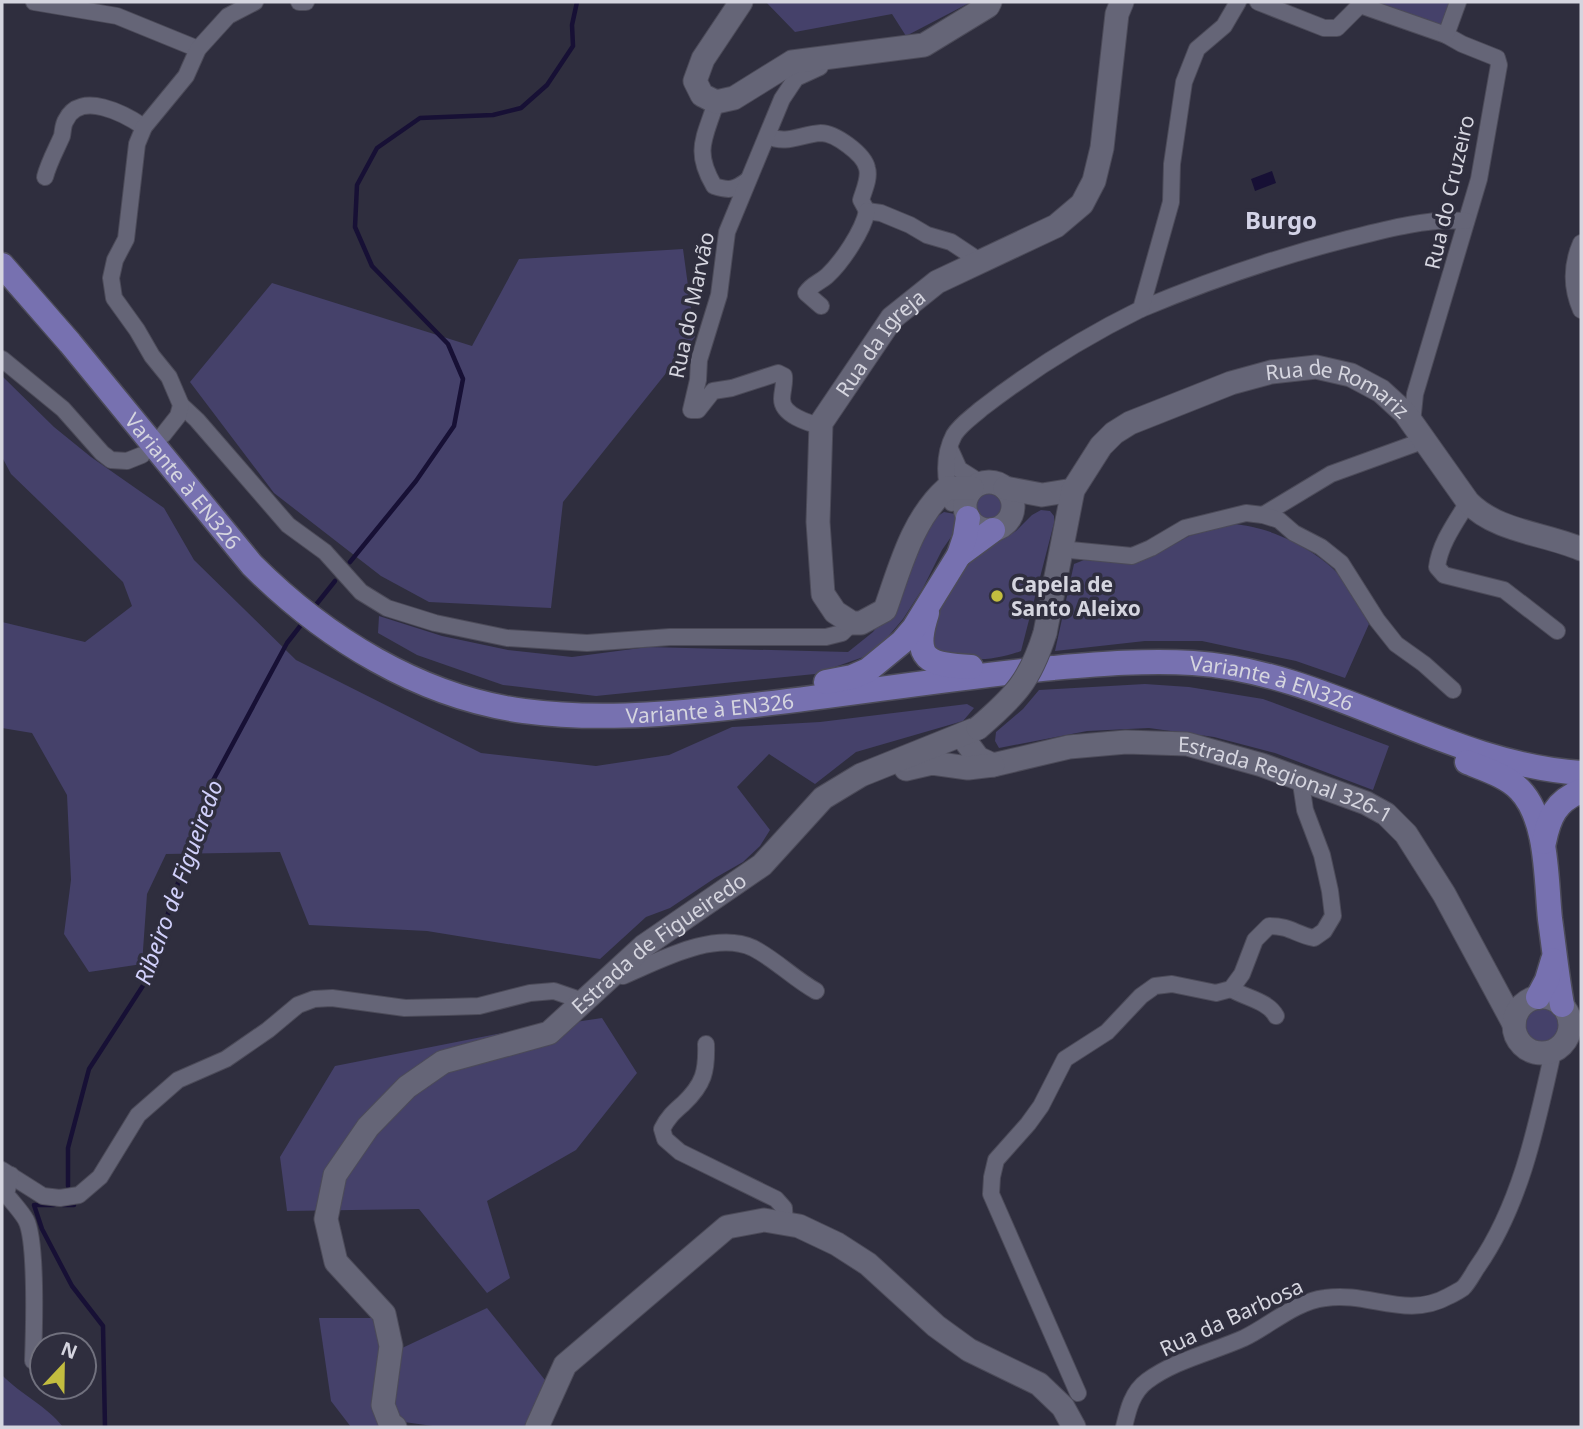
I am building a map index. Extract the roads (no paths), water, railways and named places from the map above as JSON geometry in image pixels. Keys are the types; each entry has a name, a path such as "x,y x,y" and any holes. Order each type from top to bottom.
{"main road":[{"name":"Variante à EN326","path":"2,265 70,343 252,565 279,593 348,644 394,669 447,692 522,711 578,716 643,716 752,705 1014,671 1119,662 1195,663 1265,675 1325,693 1483,754 1526,766 1581,773"},
{"path":"752,705 799,687 852,677 868,670 902,642 914,628 959,555 963,545 964,498"},
{"path":"959,555 993,530"},
{"path":"933,595 920,642 929,659 947,666 1014,671"},
{"path":"1325,693 1387,726 1503,778 1518,788 1530,803 1543,846 1554,956 1570,1011"},
{"path":"1543,846 1554,810 1563,800 1581,791"},
{"path":"1533,999 1551,971 1554,956"}],"street":[{"path":"34,2 117,16 198,49"},
{"path":"255,2 228,16 198,49 186,76 144,127 137,144 126,239 115,260 111,278 114,298 169,377 181,405 288,525 325,552 361,592 387,608 435,623 507,638 587,643 670,637 826,637 842,634 852,623"},
{"path":"299,2 306,2"},
{"path":"741,2 703,59 695,81 702,95 716,102 734,98 792,62 924,44 988,6 990,2"},
{"name":"Rua da Igreja","path":"821,426 892,318 937,282 1056,226 1082,204 1094,181 1102,148 1117,14 1122,2"},
{"path":"1141,309 1171,202 1172,164 1184,82 1197,49 1224,26 1238,2"},
{"path":"1258,2 1324,28 1336,28 1360,5 1446,35 1458,2"},
{"name":"Rua do Cruzeiro","path":"1418,432 1415,394 1479,179 1499,65 1497,58 1446,35"},
{"name":"Rua do Marvão","path":"821,426 786,410 781,401 784,376 778,373 732,388 713,391 698,410 691,410 698,380 699,360 719,295 727,232 782,99 796,78 820,67 823,58"},
{"path":"716,102 703,145 701,156 704,167 714,186 727,191 738,188 748,180"},
{"path":"45,177 66,118 80,106 94,106 125,114 144,127"},
{"path":"768,136 778,141 823,133 843,141 867,166 867,181 862,200 867,211 865,222 827,276 811,285 806,293 821,306"},
{"path":"867,211 951,242 981,262"},
{"path":"1042,495 1012,514 1005,525 993,530 979,528 964,498 946,476 949,447 956,432 1005,391 1078,344 1141,309 1241,269 1370,233 1417,224 1466,221"},
{"path":"1581,243 1572,276 1574,295 1581,310"},
{"path":"2,359 63,410 111,460 127,461 142,455"},
{"name":"Rua de Romariz","path":"1073,490 1101,446 1122,428 1231,383 1271,372 1316,367 1351,375 1381,391 1405,413 1468,502 1479,513 1496,522 1581,549"},
{"path":"163,435 178,416 181,405"},
{"path":"821,426 818,522 823,594 835,612 852,623 861,623 885,610 903,560 926,509 998,484 1012,499 1012,514"},
{"path":"1263,514 1331,474 1418,432"},
{"path":"949,447 959,469 964,498"},
{"path":"1004,488 1042,495 1073,490"},
{"name":"Estrada de Figueiredo","path":"396,1427 390,1423 383,1405 391,1346 384,1314 336,1262 326,1219 335,1175 368,1127 407,1087 443,1062 549,1033 644,946 762,865 823,798 861,775 971,731 1014,696 1029,675 1045,633 1073,490"},
{"path":"1468,502 1442,548 1437,567 1444,575 1504,590 1557,631"},
{"path":"1060,549 1132,556 1185,528 1246,513 1263,514 1279,520 1294,533 1321,547 1340,563 1396,644 1453,690"},
{"path":"971,731 967,743 978,758 993,765"},
{"name":"Estrada Regional 326-1","path":"875,770 898,771 932,763 968,768 993,765 1069,747 1126,742 1187,744 1300,777 1366,803 1386,814 1406,834 1444,894 1514,1024"},
{"path":"1078,1393 991,1194 996,1160 1041,1106 1065,1059 1107,1032 1141,996 1155,986 1172,984 1216,993 1231,989 1242,974 1255,940 1269,926 1285,926 1301,935 1314,938 1324,931 1333,916 1322,855 1305,810 1300,777"},
{"path":"615,972 623,976 683,951 715,942 736,943 752,948 816,990"},
{"name":"Estrada Regional 326-1","path":"1489,975 1533,999"},
{"path":"1231,989 1273,1009 1276,1016"},
{"path":"6,1172 43,1196 60,1198 79,1195 100,1177 138,1115 168,1088 178,1080 226,1059 298,1005 314,999 332,998 405,1008 479,1006 530,993 554,991 583,1001"},
{"path":"1547,997 1570,1011 1571,1029 1568,1042 1544,1054 1526,1049 1515,1033 1514,1024 1521,1006 1533,999 1547,997"},
{"name":"Rua da Barbosa","path":"1124,1427 1136,1392 1146,1381 1246,1337 1293,1309 1323,1298 1353,1297 1399,1307 1433,1305 1462,1289 1491,1248 1568,1042"},
{"path":"706,1044 707,1068 701,1083 685,1103 668,1117 662,1129 665,1139 680,1152 776,1199 784,1208 785,1224"},
{"path":"6,1172 6,1194 27,1221 31,1247 34,1331"},
{"path":"537,1427 565,1364 727,1227 764,1220 799,1226 837,1244 868,1264 936,1326 969,1350 1039,1384 1063,1407 1074,1427"}],"waterway":[{"name":"Ribeiro de Figueiredo","path":"350,562 416,481 454,426 463,379 448,344 372,266 355,227 357,185 377,148 420,118 493,115 521,108 547,85 573,46 572,25 577,2"},
{"name":"Ribeiro de Figueiredo","path":"315,606 335,581"},
{"name":"Ribeiro de Figueiredo","path":"68,1186 68,1148 89,1069 146,981 209,788 287,643 301,625"},
{"name":"Ribeiro de Figueiredo","path":"54,1205 34,1205 42,1229 72,1286 103,1326 105,1427"},
{"name":"Ribeiro de Figueiredo","path":"63,1205 74,1205"}],"place":[{"name":"Capela de Santo Aleixo","path":"997,596"}],"district":[{"name":"Burgo","path":"1281,219"}]}
